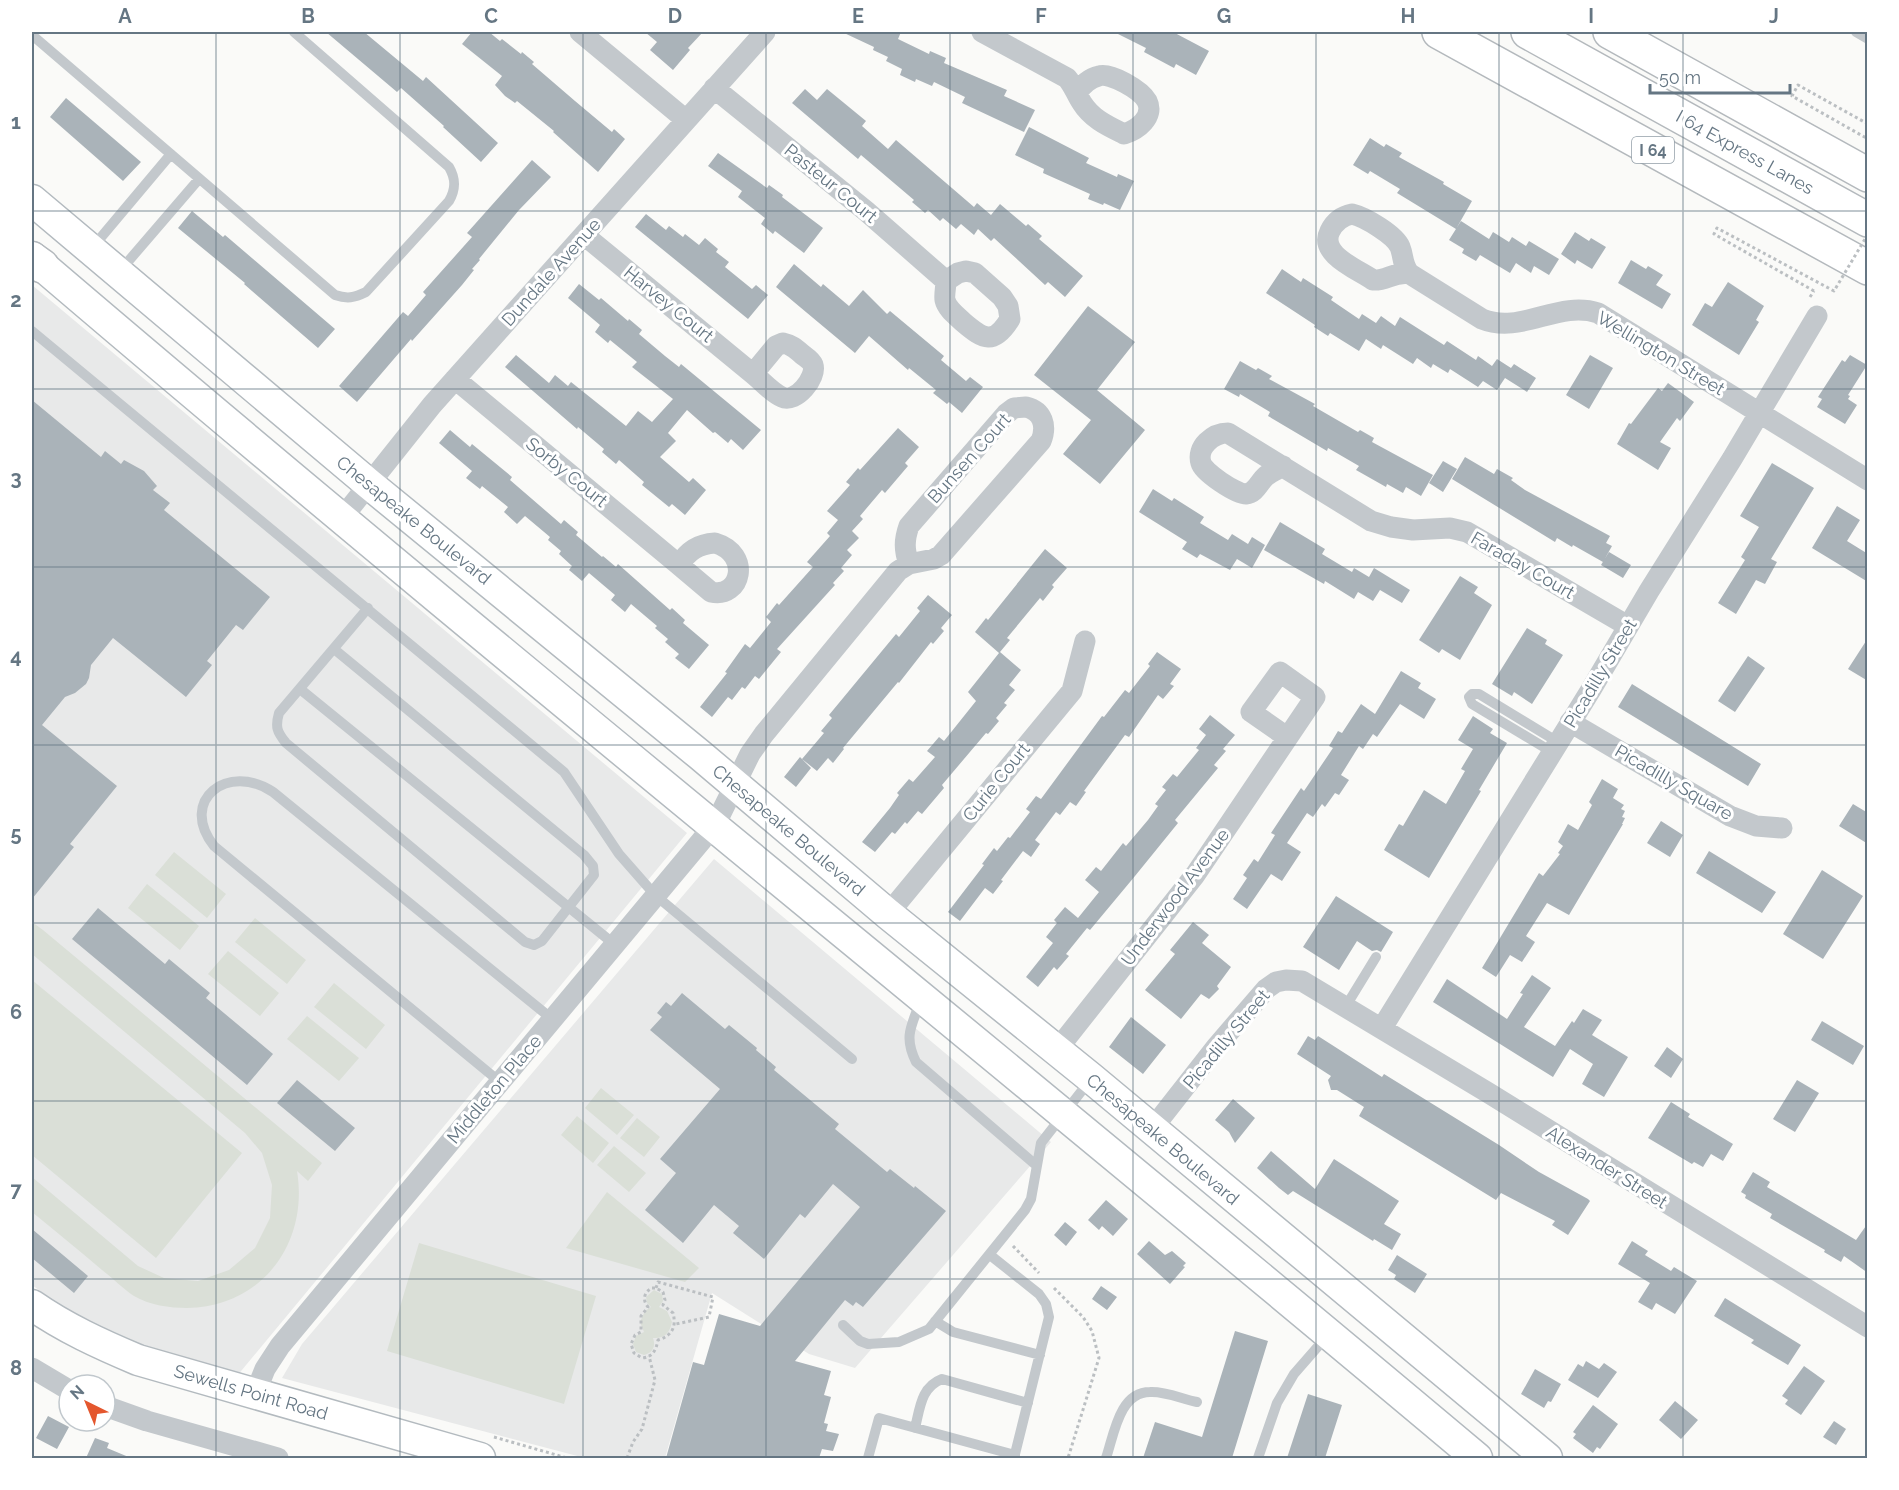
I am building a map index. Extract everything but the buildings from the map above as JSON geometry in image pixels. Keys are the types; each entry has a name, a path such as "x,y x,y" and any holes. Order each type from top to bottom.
{"highway":[{"name":"I 64","path":"1439,32 1868,268"},
{"name":"I 64 Express Lanes","path":"1528,32 1868,220"},
{"path":"1610,32 1868,174"}],"main road":[{"name":"Chesapeake Boulevard","path":"32,200 369,484 736,785 888,914 1091,1078 1546,1458"},
{"path":"35,261 1477,1458"},
{"name":"Sewells Point Road","path":"32,1305 88,1339 138,1360 480,1458"}],"street":[{"path":"580,32 686,120"},
{"name":"Dundale Avenue","path":"342,518 455,379 765,32"},
{"path":"982,32 1067,78 1077,92"},
{"name":"Pasteur Court","path":"714,88 866,211 946,281"},
{"name":"Harvey Court","path":"584,235 753,374"},
{"name":"Wellington Street","path":"1410,274 1482,319 1493,323 1508,325 1573,309 1587,309 1598,313 1868,480"},
{"name":"Picadilly Street","path":"1382,1028 1817,316"},
{"name":"Sorby Court","path":"455,379 679,565"},
{"name":"Bunsen Court","path":"736,785 750,754 764,734 898,571 909,564 934,560 941,555 1041,441 1044,423 1039,413 1026,407 1014,408 998,423 909,526 905,539 905,552 909,564"},
{"name":"Faraday Court","path":"1283,466 1371,521 1413,530 1450,528 1467,532 1628,626"},
{"name":"Curie Court","path":"888,914 1072,691 1085,641"},
{"name":"Picadilly Square","path":"1570,722 1730,816 1756,826 1782,828"},
{"name":"Underwood Avenue","path":"1056,1051 1196,875 1287,737"},
{"name":"Middleton Place","path":"255,1394 265,1369 280,1346 713,825 736,785"},
{"name":"Picadilly Street","path":"1152,1129 1217,1046 1266,989 1286,980 1302,981 1346,1006"},
{"name":"Alexander Street","path":"1346,1006 1868,1327"},
{"path":"32,1368 57,1383"},
{"path":"117,1410 278,1458"}],"lane":[{"path":"32,35 335,295 345,299 354,298 366,292 449,201 455,185 453,174 449,167 294,32"},
{"path":"1856,32 1868,39"},
{"path":"91,250 171,154"},
{"path":"118,273 199,179"},
{"path":"32,331 564,772 619,854 655,895 852,1059"},
{"path":"334,650 584,855 593,866 594,875 542,941 534,945 525,942 285,743 277,731 276,723 279,713 368,608"},
{"path":"300,689 614,944"},
{"path":"1472,694 1479,694 1555,747 1472,704 1469,697 1472,694"},
{"path":"500,1082 214,846 204,833 202,821 204,804 213,790 230,781 245,780 262,784 552,1019"},
{"path":"1346,1006 1377,957"},
{"path":"922,997 909,1040 916,1062 1037,1166"},
{"path":"843,1325 860,1341 868,1344 899,1342 929,1329 1012,1228 1031,1199 1041,1143 1091,1078"},
{"path":"868,1458 879,1418 1014,1457 1049,1317 1046,1304 1039,1294 990,1255"},
{"path":"935,1321 953,1332 1040,1355"},
{"path":"1258,1458 1277,1402 1294,1374 1328,1334"},
{"path":"915,1428 923,1393 933,1383 942,1380 1028,1403"},
{"path":"1106,1458 1123,1407 1131,1398 1150,1392 1197,1402"}],"path":[{"path":"1868,124 1798,85 1792,96 1868,139"},
{"path":"1814,291 1714,234 1717,228 1834,291 1868,234"},
{"path":"1012,1228 1013,1248 1044,1279"},
{"path":"656,1288 658,1282 713,1297 709,1317 675,1324"},
{"path":"1052,1286 1083,1317 1092,1331 1099,1358 1068,1458"},
{"path":"656,1288 663,1292 665,1300 663,1305 674,1314 675,1324 671,1333 658,1341 655,1351 649,1356 638,1356 634,1353 631,1344 635,1335 641,1332 641,1316 648,1306 644,1301 648,1290 656,1288"},
{"path":"627,1458 642,1428 655,1380 649,1356"}],"shaded area":[{"path":"32,285 687,833 237,1376 124,1341 65,1309 32,1285"},
{"path":"174,852 226,894 207,918 155,875"},
{"path":"714,859 1051,1142 855,1368 809,1354 712,1293 665,1458 585,1458 282,1378 302,1344"},
{"path":"147,884 199,926 180,950 128,908"},
{"path":"255,918 306,960 287,984 235,942"},
{"path":"32,922 322,1163 308,1181 297,1171 299,1198 295,1223 287,1246 275,1266 258,1283 238,1296 214,1305 187,1308 146,1302 126,1290 32,1212 32,1177 138,1266 164,1278 198,1281 229,1270 255,1248 270,1218 272,1185 262,1153 245,1133 32,954"},
{"path":"228,951 279,993 260,1016 208,974"},
{"path":"32,980 242,1153 156,1258 32,1155"},
{"path":"334,983 385,1025 366,1049 314,1007"},
{"path":"307,1016 359,1058 339,1081 287,1039"},
{"path":"601,1088 634,1115 617,1135 585,1108"},
{"path":"577,1116 609,1143 593,1163 561,1135"},
{"path":"637,1118 660,1137 644,1157 620,1138"},
{"path":"614,1146 646,1173 629,1192 597,1165"},
{"path":"607,1192 699,1268 685,1282 566,1248"},
{"path":"419,1243 596,1296 564,1404 387,1351"},
{"path":"654,1290 662,1294 663,1301 659,1307 667,1311 672,1322 666,1334 653,1338 653,1349 644,1355 636,1352 633,1344 636,1336 644,1332 640,1322 645,1311 651,1307 646,1297"}]}
